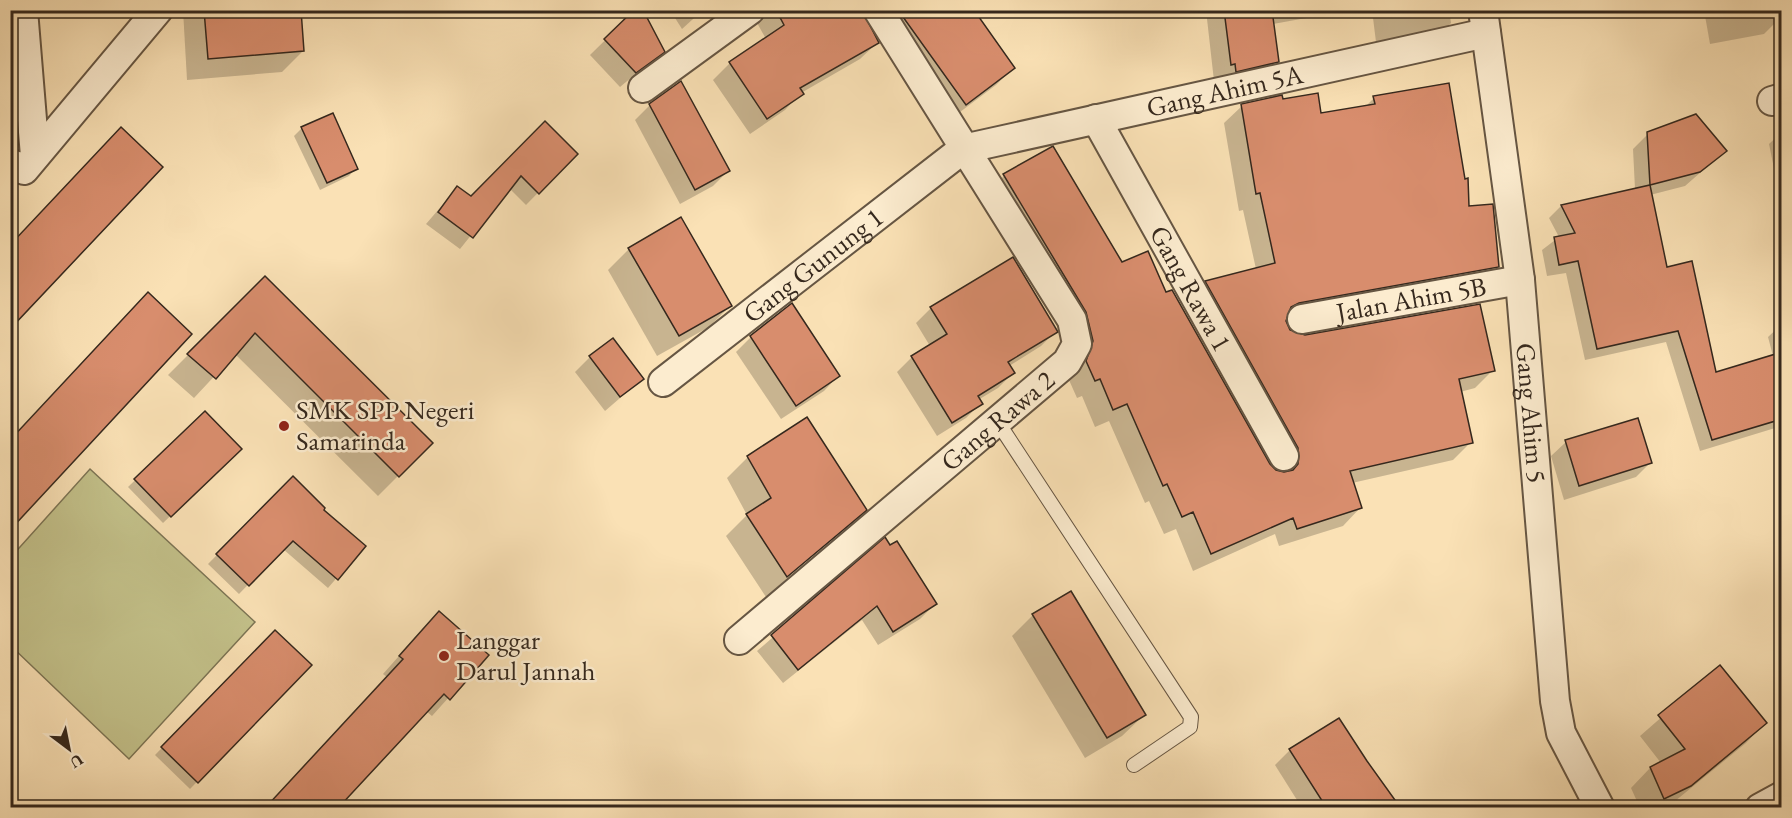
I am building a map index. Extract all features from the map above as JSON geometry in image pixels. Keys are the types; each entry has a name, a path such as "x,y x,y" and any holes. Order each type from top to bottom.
{"street":[{"path":"20,168 23,10"},
{"path":"20,168 158,10"},
{"path":"644,88 750,10"},
{"name":"Gang Rawa 2","path":"739,640 1067,362 1077,344 1076,330 1072,320 878,10"},
{"name":"Gang Ahim 5A","path":"963,149 1096,119 1484,22"},
{"name":"Gang Ahim 5","path":"1484,22 1520,280 1555,700 1561,733 1600,807"},
{"name":"Gang Rawa 1","path":"1096,119 1284,456"},
{"name":"Gang Gunung 1","path":"663,382 963,149"},
{"name":"Jalan Ahim 5B","path":"1302,319 1520,280"},
{"path":"1760,807 1782,796"}],"lane":[{"path":"997,421 1191,717 1190,727 1134,765"}],"shaded area":[{"path":"90,469 255,622 129,759 11,646 11,557"}],"building":[{"path":"204,10 301,10 304,51 208,59"},
{"path":"634,10 643,10 665,52 636,73 604,39"},
{"path":"776,10 862,10 879,43 800,88 804,94 767,119 729,62 784,25"},
{"path":"898,10 974,10 1015,68 966,105"},
{"path":"1224,10 1272,10 1279,62 1236,72 1235,64 1231,65"},
{"path":"681,81 730,171 695,190 649,104"},
{"path":"1449,83 1465,179 1468,178 1469,206 1493,204 1499,267 1299,303 1291,307 1286,321 1290,330 1305,335 1480,304 1495,371 1459,379 1473,443 1350,471 1362,508 1297,529 1293,518 1211,554 1193,512 1182,517 1167,484 1163,486 1127,404 1113,410 1100,379 1095,381 1086,361 1093,341 1086,312 1003,174 1053,146 1122,262 1148,251 1166,292 1172,290 1270,464 1276,470 1284,472 1293,470 1298,464 1298,448 1205,281 1275,263 1260,193 1256,194 1241,104 1282,95 1283,99 1318,93 1321,113 1375,104 1373,96"},
{"path":"333,113 358,169 327,183 301,127"},
{"path":"1696,114 1727,151 1700,172 1650,185 1647,132"},
{"path":"545,121 578,154 539,194 521,176 473,238 438,212 457,186 471,196"},
{"path":"121,127 163,167 10,329 10,245"},
{"path":"1650,185 1667,267 1692,261 1716,372 1782,352 1782,419 1712,440 1678,331 1597,349 1578,261 1559,265 1554,237 1575,233 1561,205"},
{"path":"681,217 732,306 679,336 628,248"},
{"path":"1013,257 1058,332 1008,362 1015,373 978,396 983,404 952,423 911,356 947,334 930,307"},
{"path":"265,276 433,443 399,477 255,333 216,379 187,354"},
{"path":"148,292 192,334 10,530 10,440"},
{"path":"792,303 840,376 796,406 750,336"},
{"path":"613,338 644,379 620,397 589,356"},
{"path":"205,411 242,449 171,517 134,479"},
{"path":"807,417 867,510 787,577 746,514 771,498 747,456"},
{"path":"1638,418 1652,463 1579,486 1565,440"},
{"path":"293,476 325,508 324,510 366,546 338,580 293,541 249,586 216,554"},
{"path":"885,537 890,545 897,541 937,604 893,632 877,606 798,670 771,635"},
{"path":"1071,591 1146,715 1107,738 1032,614"},
{"path":"439,611 489,655 450,700 444,694 339,807 266,807 403,659 399,656"},
{"path":"275,630 312,665 198,783 161,747"},
{"path":"1720,665 1767,723 1691,786 1664,799 1650,767 1685,749 1658,715"},
{"path":"1339,718 1400,807 1326,807 1289,749"}],"place":[{"name":"SMK SPP Negeri Samarinda","path":"284,426"},
{"name":"Langgar Darul Jannah","path":"444,656"}]}
